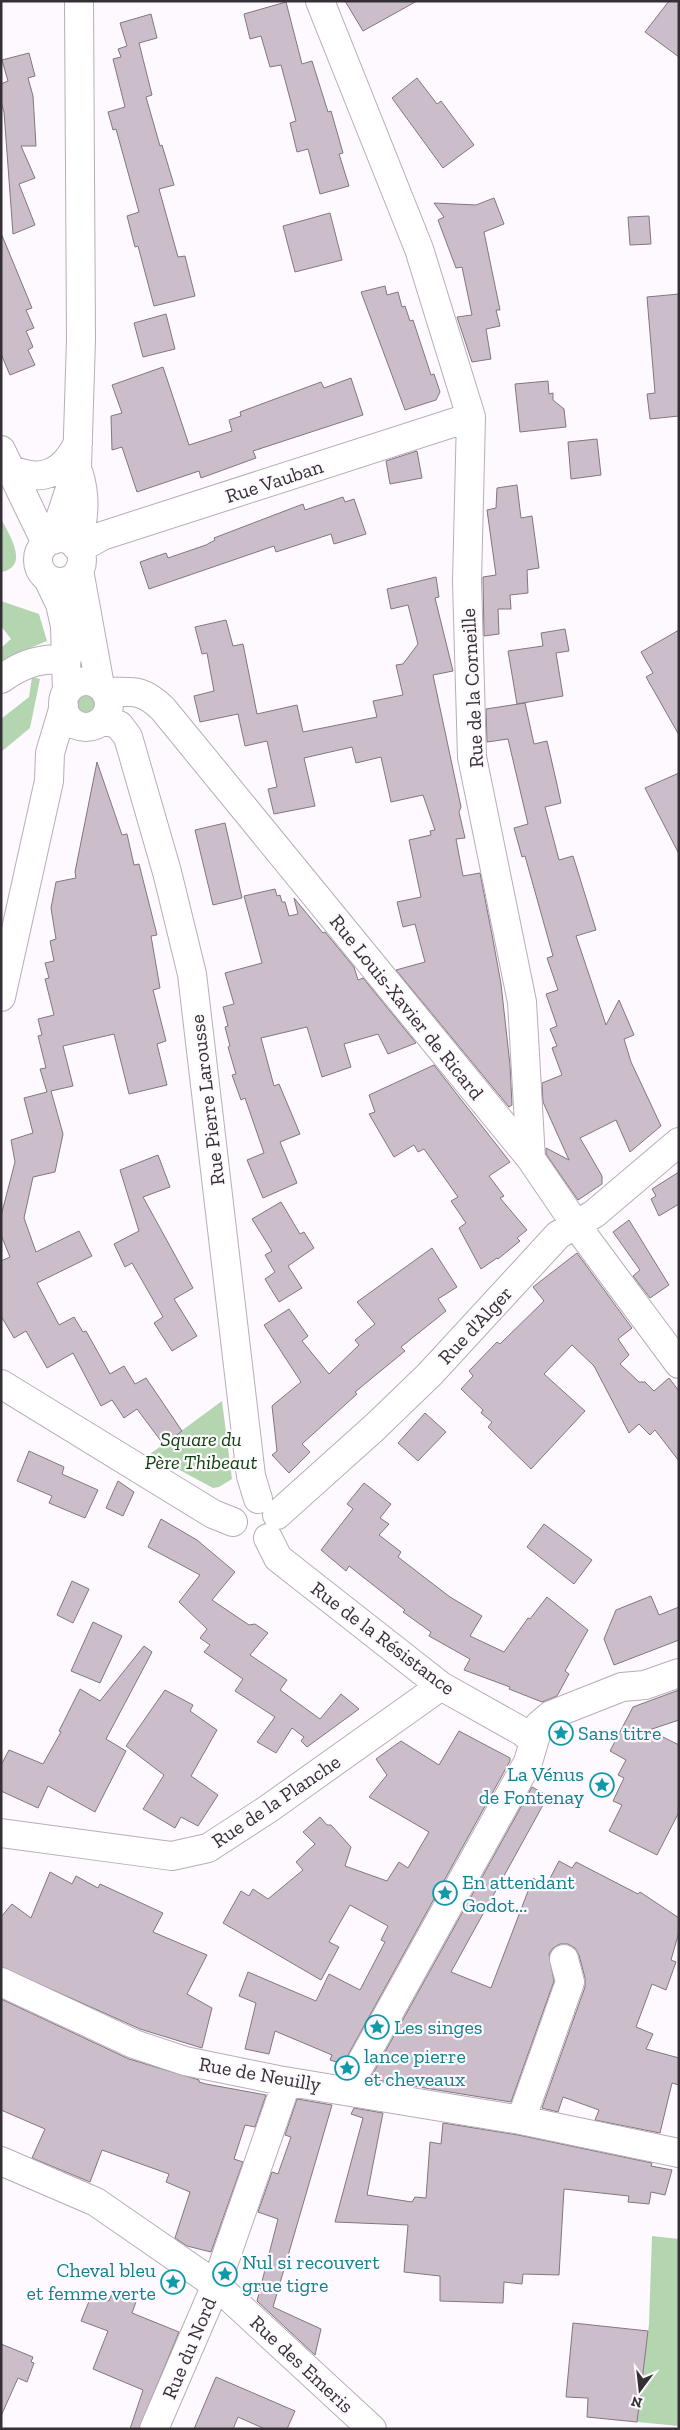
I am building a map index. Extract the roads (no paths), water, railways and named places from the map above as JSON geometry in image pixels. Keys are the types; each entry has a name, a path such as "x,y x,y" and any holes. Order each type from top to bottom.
{"street":[{"path":"79,1 82,339 78,455 82,483 82,531 67,549 39,554 38,561 60,604 65,626 67,659 65,713 74,724 96,723"},
{"name":"Rue de la Corneille","path":"320,1 419,249 471,417 468,582 472,756 522,1002 530,1159"},
{"name":"Rue Vauban","path":"48,579 62,582 75,576 67,549 471,417"},
{"path":"6,459 23,475 36,477 63,466 72,457 78,455"},
{"path":"6,459 67,549 102,689 109,706 64,758 49,781"},
{"path":"1,679 31,661 47,658 67,659"},
{"path":"1,997 49,781 50,753 65,699 78,683 86,682 102,689"},
{"name":"Rue Louis-Xavier de Ricard","path":"102,689 140,692 151,697 163,709 530,1159 576,1225 679,1364"},
{"name":"Rue Pierre Larousse","path":"96,723 118,725 128,738 167,872 192,974 252,1480 268,1518"},
{"name":"Rue d'Alger","path":"268,1518 375,1427 430,1374 558,1235 594,1214 679,1142"},
{"path":"1,1384 214,1514 234,1522"},
{"path":"252,1499 268,1518 262,1542 249,1542 238,1535 234,1516 240,1505 252,1499"},
{"name":"Rue de la Résistance","path":"268,1518 278,1558 441,1686 524,1732 533,1741"},
{"path":"346,2090 528,1762 539,1725 551,1715 622,1687 645,1685 679,1673"},
{"name":"Rue de la Planche","path":"1,1833 172,1856 208,1848 268,1809 441,1686"},
{"path":"521,2120 570,1982 564,1958"},
{"name":"Rue de Neuilly","path":"1,1982 156,2053 278,2080 521,2120 679,2153"},
{"name":"Rue du Nord","path":"154,2429 216,2285 282,2096"},
{"name":"Rue des Emeris","path":"1,2161 96,2202 216,2285 372,2429"}],"place":[{"name":"Sans titre","path":"561,1733"},
{"name":"La Vénus de Fontenay","path":"602,1785"},
{"name":"En attendant Godot...","path":"445,1893"},
{"name":"Les singes","path":"377,2027"},
{"name":"lance pierre et cheveaux","path":"347,2068"},
{"name":"Nul si recouvert grue tigre","path":"225,2274"},
{"name":"Cheval bleu et femme verte","path":"173,2282"}],"park label":[{"name":"Square du Père Thibeaut","path":"201,1450"}]}
